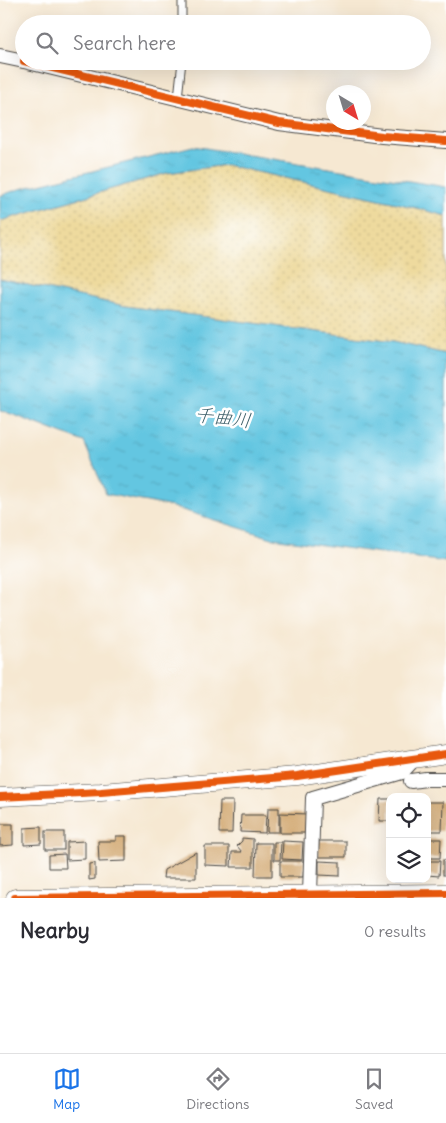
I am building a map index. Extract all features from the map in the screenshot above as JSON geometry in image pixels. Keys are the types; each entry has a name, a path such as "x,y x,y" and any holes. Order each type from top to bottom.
{"street":[{"path":"0,56 15,59"},
{"path":"61,70 279,123 382,136 446,141"},
{"path":"0,797 101,792 297,776 446,754"},
{"path":"308,895 313,798 402,772 414,758"},
{"path":"411,781 446,779"},
{"path":"15,898 424,895 446,893"}],"lane":[{"path":"182,0 182,15"},
{"path":"178,98 181,70"}],"sand":[{"path":"226,165 397,203 446,216 446,354 393,342 125,306 0,279 0,221 167,173"}],"water":[{"path":"193,146 446,187 446,216 397,203 226,165 167,173 0,221 0,196 16,190"},
{"name":"千曲川","path":"0,279 125,306 393,342 446,354 446,562 272,538 173,507 106,494 84,442 0,411"}],"building":[{"path":"380,799 386,799 386,821 379,821"},
{"path":"220,801 233,801 232,833 219,833"},
{"path":"431,802 443,802 442,831 431,831"},
{"path":"268,808 279,808 279,832 267,832"},
{"path":"280,813 308,814 307,833 280,833"},
{"path":"241,815 266,815 265,833 240,832"},
{"path":"0,824 13,824 13,845 0,846"},
{"path":"41,827 41,844 24,845 24,828"},
{"path":"45,832 64,832 64,850 45,850"},
{"path":"116,836 126,836 126,861 99,862 98,841 116,841"},
{"path":"242,838 253,839 253,867 231,867 232,852 242,852 237,846 242,841"},
{"path":"431,839 441,839 440,858 431,858"},
{"path":"85,841 85,859 67,860 67,842"},
{"path":"283,841 303,842 302,860 282,859"},
{"path":"319,841 346,841 346,857 318,857"},
{"path":"274,842 281,842 280,860 274,860"},
{"path":"256,843 272,843 272,876 255,876"},
{"path":"205,846 229,846 229,866 205,865"},
{"path":"196,852 196,878 163,878 164,870"},
{"path":"65,854 66,868 49,868 49,855"},
{"path":"443,860 446,860 446,875 443,875"},
{"path":"280,861 304,861 303,877 280,877"},
{"path":"319,861 340,862 340,876 319,875"},
{"path":"431,861 440,861 439,876 431,875"},
{"path":"95,863 95,879 89,880 89,864"}],"cycle path":[{"path":"61,70 279,123 382,136 446,141"},
{"path":"0,797 101,792 297,776 446,754"},
{"path":"15,898 446,893"}]}
